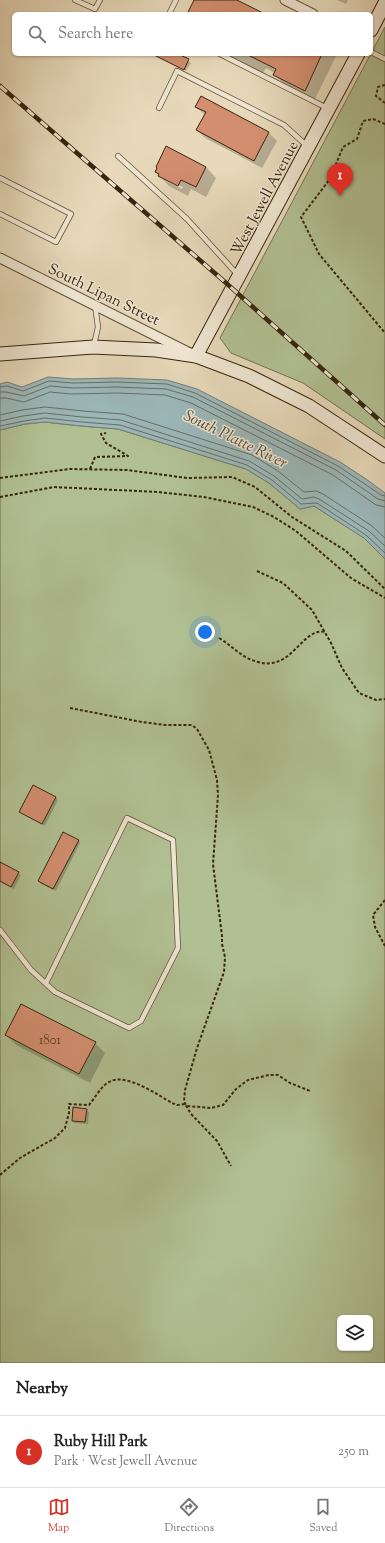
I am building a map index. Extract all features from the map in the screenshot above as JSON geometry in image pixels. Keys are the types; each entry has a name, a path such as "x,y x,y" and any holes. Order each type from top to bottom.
{"street":[{"path":"285,0 302,4 311,12"},
{"path":"373,26 385,3"},
{"name":"West Jewell Avenue","path":"196,356 240,277 357,56"},
{"name":"South Lipan Street","path":"0,258 196,356"},
{"path":"0,354 93,347 156,350 196,356 249,376 309,406 385,456"}],"lane":[{"path":"75,0 95,9 100,0"},
{"path":"169,12 176,0"},
{"path":"373,53 385,60"},
{"path":"224,56 329,109"},
{"path":"159,108 177,71 284,124 308,148"},
{"path":"118,156 187,219 240,277"},
{"path":"0,178 71,214 56,242 0,214"},
{"path":"93,347 98,327 95,305"},
{"path":"0,930 31,970 55,992 129,1028 141,1021 178,948 173,840 127,818 46,983"}],"path":[{"path":"385,85 378,87 376,96 385,103"},
{"path":"385,124 373,119 363,122 357,139 343,148 330,179 301,217 319,254 385,333"},
{"path":"90,469 95,457 128,456 122,451 106,443 101,434 106,433"},
{"path":"0,478 70,469 128,470 187,478 232,477 255,487 292,517 346,551 385,589"},
{"path":"0,497 54,487 69,487 158,492 204,497 252,507 274,517 296,531 351,578 385,598"},
{"path":"257,571 283,583 298,595 312,610 325,632 342,668 359,693 376,700 385,699"},
{"path":"220,638 245,657 258,662 275,663 289,656 312,634 325,632"},
{"path":"70,708 134,721 192,725 197,729 209,750 217,780 218,795 213,864 222,944 225,957 224,972 197,1048 184,1096 184,1102 191,1114 217,1141 231,1166"},
{"path":"385,900 373,915 375,927 385,946"},
{"path":"0,1175 20,1158 55,1138 65,1128 69,1114 69,1104 88,1105 109,1082 117,1079 123,1079 139,1085 177,1105 185,1104 186,1106 200,1107 217,1107 223,1105 236,1089 248,1080 269,1075 278,1075 290,1083 310,1091"}],"green space":[{"path":"385,27 385,439 303,383 231,353 220,338 370,56 373,56 373,50"},
{"path":"45,422 118,429 246,469 269,483 300,509 314,506 364,538 385,559 385,1363 0,1363 0,430 25,424"}],"water":[{"name":"South Platte River","path":"48,377 73,379 117,378 167,380 197,389 340,462 385,493 385,559 364,538 314,506 300,509 269,483 246,469 118,429 45,422 25,424 0,430 0,384 7,382 22,387"}],"building":[{"path":"194,0 237,0 261,12 188,12"},
{"path":"156,56 182,56 189,59 184,70"},
{"path":"250,56 321,56 305,91 273,75 276,69"},
{"path":"201,96 269,132 254,161 196,130 206,112 195,107"},
{"path":"166,146 206,167 196,187 181,180 178,186 158,176 159,174 155,172"},
{"path":"33,785 56,797 42,824 19,812"},
{"path":"63,832 79,840 53,889 38,881"},
{"path":"0,862 19,872 11,887 0,881"},
{"path":"21,1004 96,1042 79,1074 5,1035"},
{"path":"73,1107 87,1109 85,1122 72,1121"}],"railway":[{"path":"0,86 225,282 385,425"}],"place":[{"name":"Ruby Hill Park","path":"340,196"}]}
